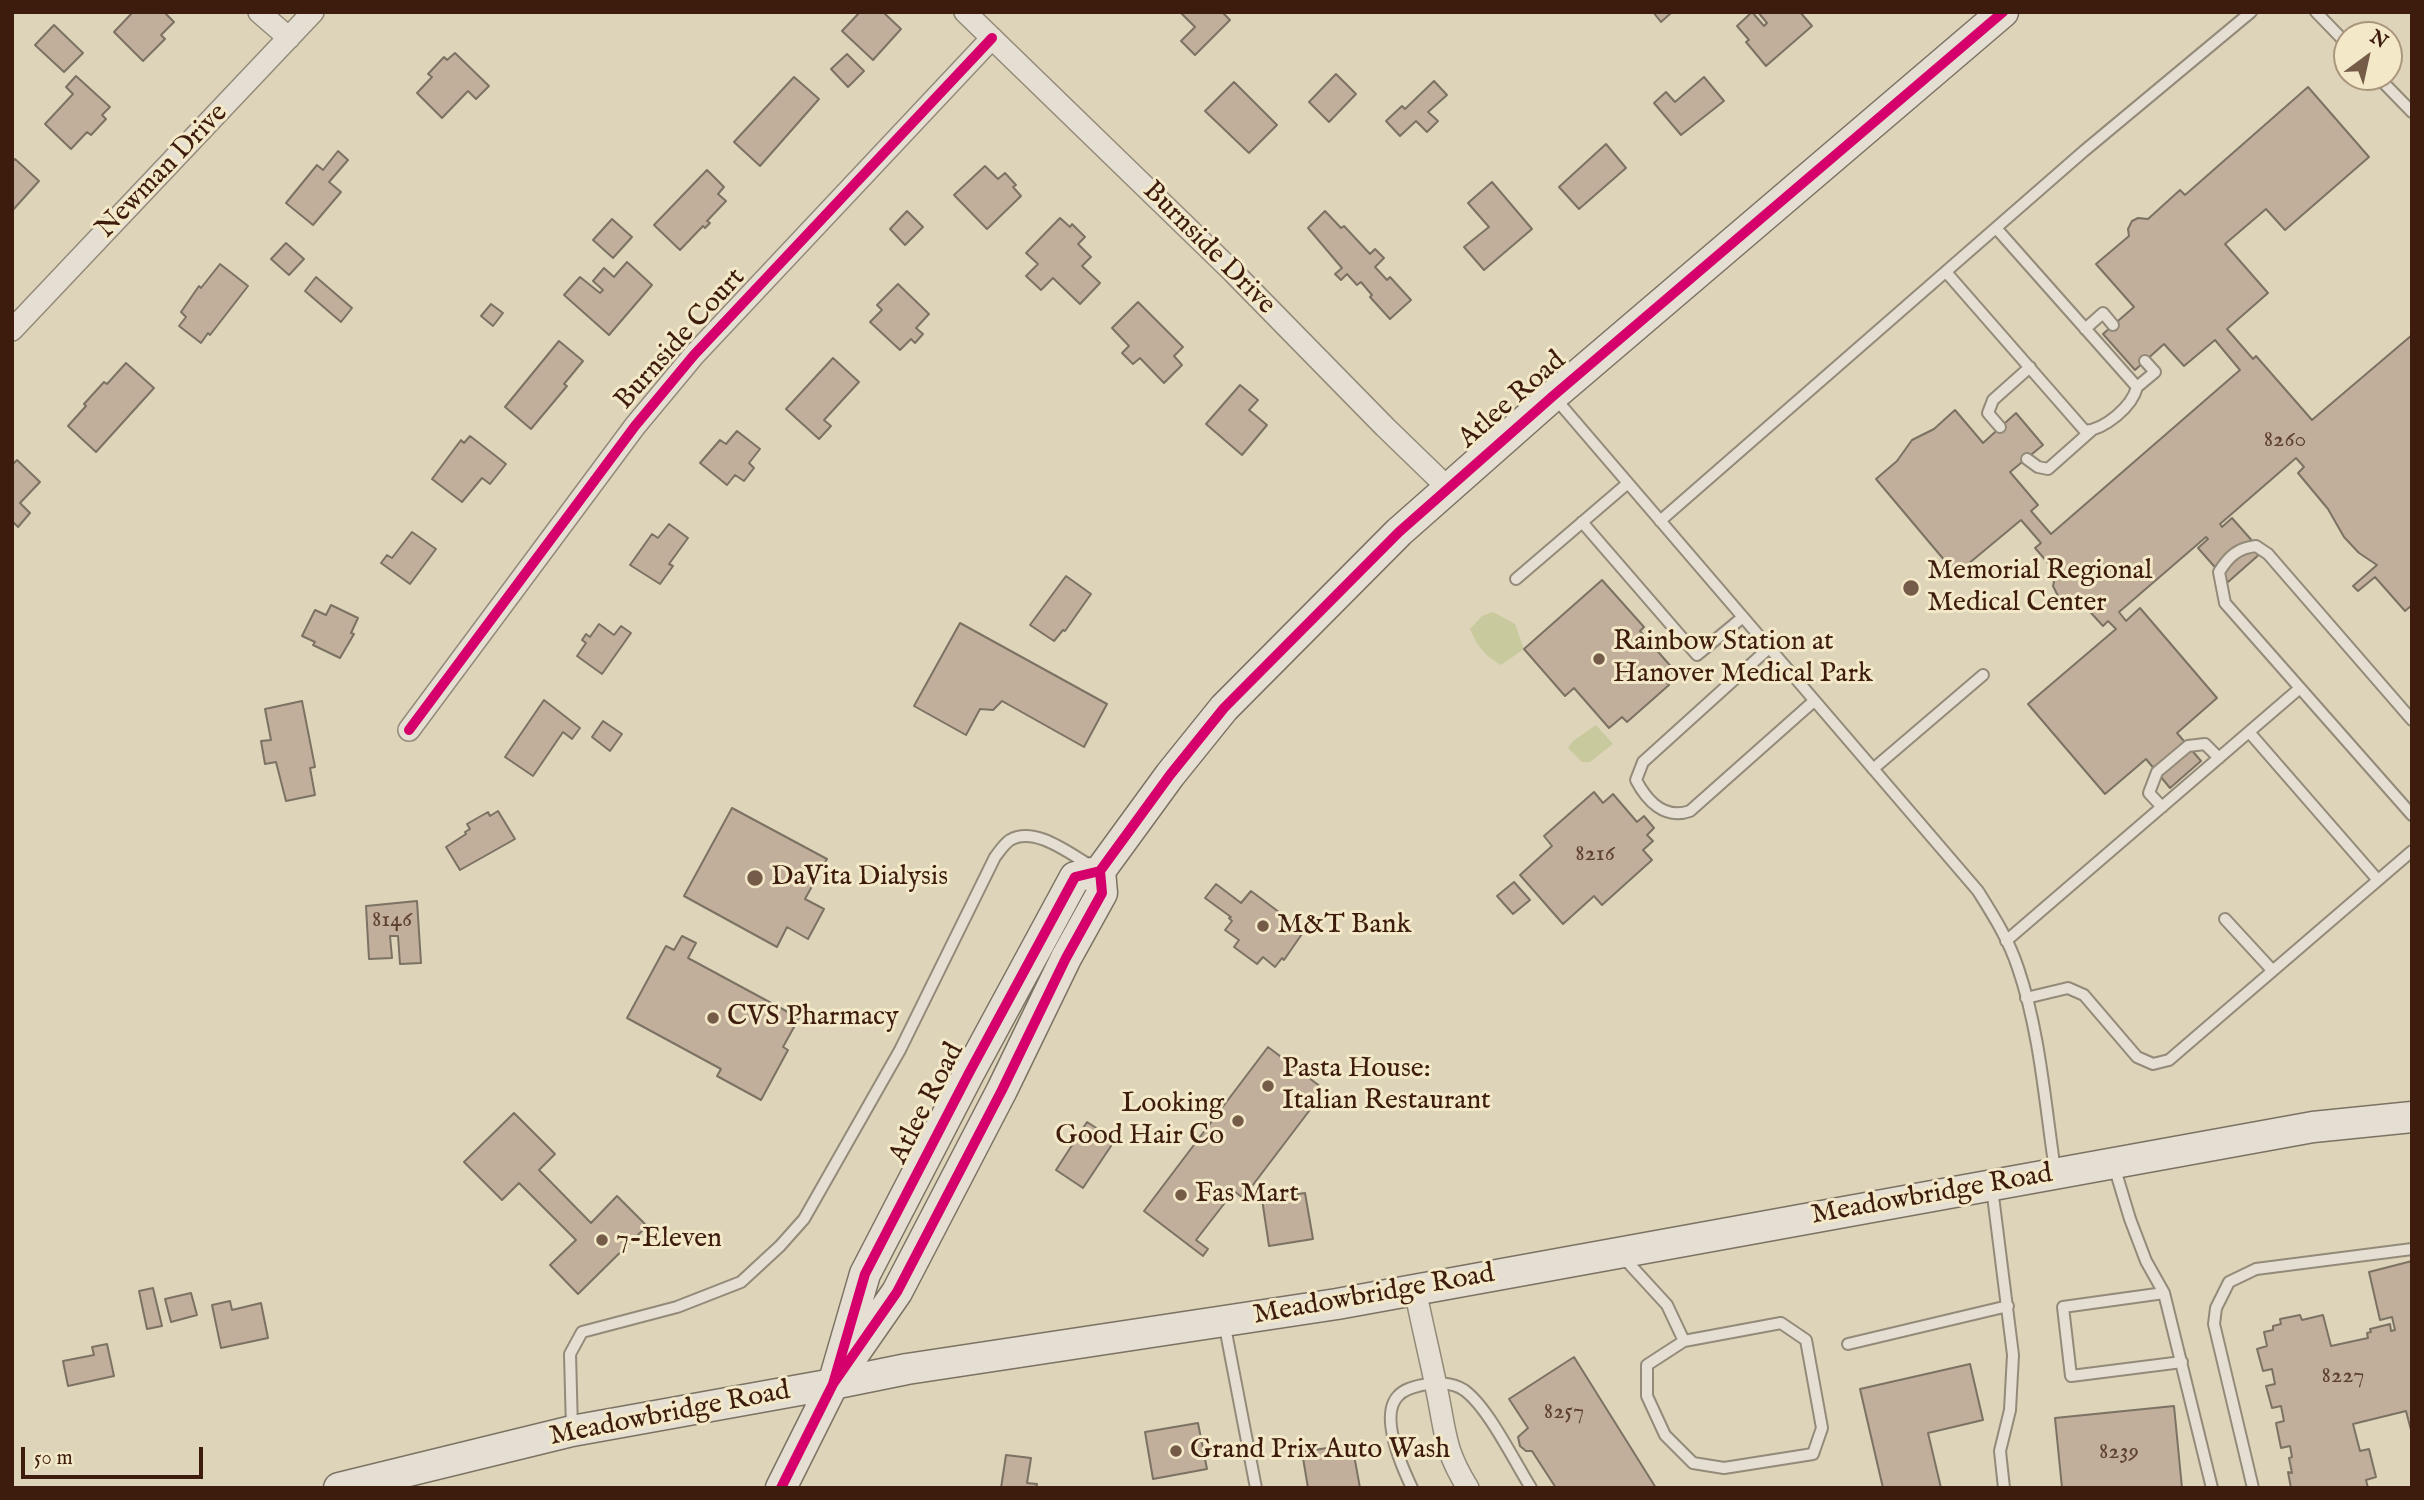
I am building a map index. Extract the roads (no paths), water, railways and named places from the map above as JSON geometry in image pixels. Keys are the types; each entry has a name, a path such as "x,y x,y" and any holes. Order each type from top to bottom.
{"main road":[{"name":"Atlee Road","path":"781,1488 832,1384 865,1274 1075,877 1100,872 1170,775 1224,708 1399,531 2003,12"},
{"name":"Meadowbridge Road","path":"340,1488 572,1431 907,1369 1415,1289 2313,1127 2412,1117"}],"street":[{"path":"259,12 289,38"},
{"name":"Newman Drive","path":"12,330 313,12"},
{"name":"Burnside Drive","path":"965,12 1233,272 1448,488"},
{"name":"Burnside Court","path":"409,730 635,426 694,355 992,38"},
{"path":"1415,1289 1446,1446 1453,1465 1468,1488"}],"lane":[{"path":"1660,521 2084,151 2252,12"},
{"path":"2316,12 2333,30"},
{"path":"2392,91 2412,112"},
{"path":"1996,228 2137,387"},
{"path":"1946,272 2085,431 2100,429 2134,398 2137,387 2155,372 2145,361"},
{"path":"2085,329 2103,313 2113,325"},
{"path":"2000,427 1988,413 1993,400 2030,367"},
{"path":"1553,396 1978,891 2007,941 2018,967 2034,1035 2056,1173"},
{"path":"2026,459 2038,467 2048,469 2092,430"},
{"path":"1516,579 1628,483"},
{"path":"1582,522 1697,655 1742,617"},
{"path":"2412,720 2268,554 2256,546 2241,547 2226,561 2219,572 2225,603 2412,815"},
{"path":"1769,648 1643,762 1636,780 1644,795 1660,809 1680,815 1690,811 1814,701"},
{"path":"1873,769 1983,675"},
{"path":"2007,941 2300,688"},
{"path":"2249,732 2377,879"},
{"path":"2162,807 2149,793 2157,772 2188,746 2205,744 2219,758"},
{"path":"572,1431 570,1354 582,1332 677,1307 741,1282 780,1246 804,1219 900,1050 995,857 1008,841 1021,836 1038,837 1100,872"},
{"path":"2026,998 2068,988 2084,995 2137,1058 2153,1064 2169,1060 2412,851"},
{"path":"2225,919 2272,970"},
{"path":"2113,1164 2146,1261 2164,1293 2212,1488"},
{"path":"1992,1185 2013,1355 2010,1410 2000,1451 2004,1488"},
{"path":"2253,1488 2214,1324 2216,1308 2229,1282 2256,1269 2412,1249"},
{"path":"1619,1252 1667,1305 1684,1340"},
{"path":"2164,1293 2063,1307 2071,1376 2182,1362"},
{"path":"1848,1344 2008,1306"},
{"path":"1223,1321 1256,1488"},
{"path":"1781,1323 1806,1340 1822,1428 1813,1454 1724,1468 1693,1464 1665,1435 1647,1396 1647,1365 1684,1340 1781,1323"},
{"path":"1412,1488 1395,1447 1391,1419 1393,1405 1397,1396 1406,1390 1435,1382 1462,1389 1481,1407 1531,1488"}],"place":[{"name":"Memorial Regional Medical Center","path":"1911,588"},
{"name":"Rainbow Station at Hanover Medical Park","path":"1599,659"},
{"name":"DaVita Dialysis","path":"755,878"},
{"name":"M&T Bank","path":"1263,926"},
{"name":"CVS Pharmacy","path":"713,1018"},
{"name":"Pasta House: Italian Restaurant","path":"1268,1086"},
{"name":"Looking Good Hair Co","path":"1238,1121"},
{"name":"Fas Mart","path":"1181,1195"},
{"name":"7-Eleven","path":"602,1240"},
{"name":"Grand Prix Auto Wash","path":"1176,1451"}]}
